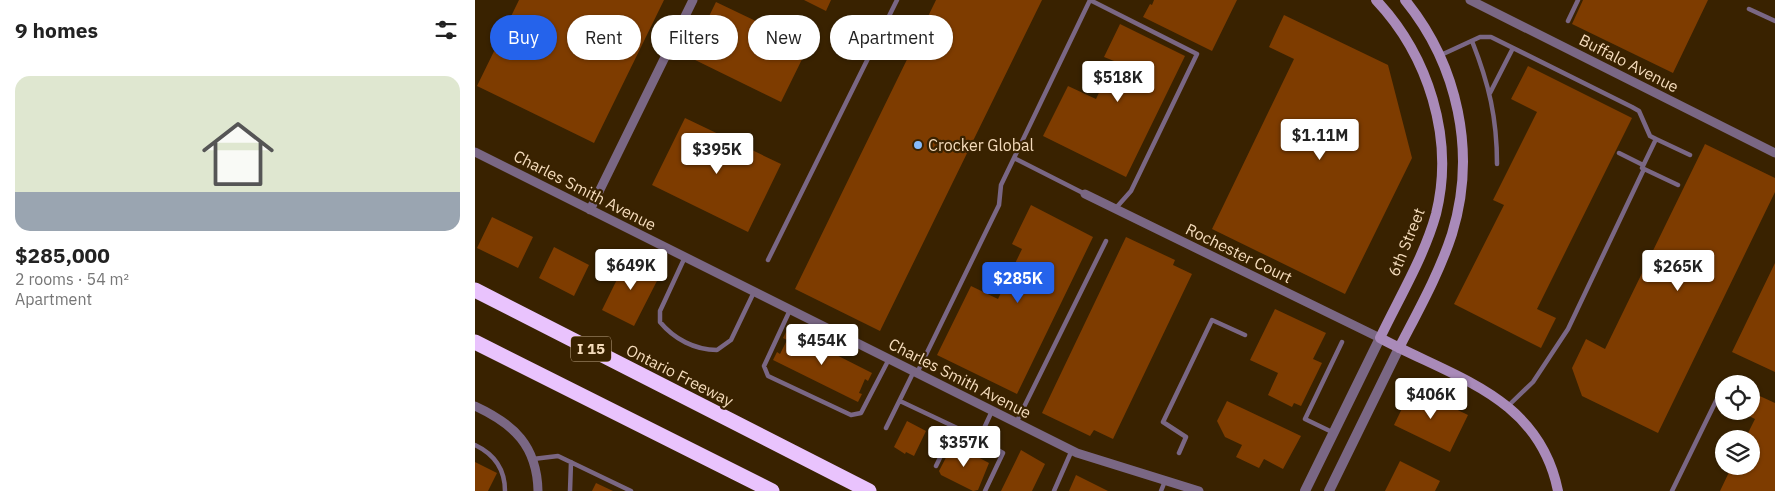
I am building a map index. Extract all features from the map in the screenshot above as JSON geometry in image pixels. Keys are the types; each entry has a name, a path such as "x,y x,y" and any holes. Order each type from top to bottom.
{"highway":[{"name":"Ontario Freeway","path":"475,290 869,491"},
{"path":"475,342 772,491"}],"main road":[{"name":"6th Street","path":"1376,0 1395,22 1416,55 1436,111 1441,156 1440,188 1432,225 1380,338"},
{"path":"1399,348 1443,258 1456,221 1461,191 1463,147 1454,93 1441,55 1425,27 1405,0"},
{"path":"1380,338 1473,383 1508,406 1526,422 1540,442 1550,464 1558,491"}],"street":[{"path":"590,210 693,0"},
{"name":"Buffalo Avenue","path":"1470,0 1775,153"},
{"name":"Charles Smith Avenue","path":"475,152 1072,450 1199,491"},
{"name":"Rochester Court","path":"1085,194 1380,338"},
{"name":"6th Street","path":"1305,491 1380,338"},
{"path":"1329,491 1399,348"},
{"path":"475,406 497,416 524,441 533,459 538,491"}],"lane":[{"path":"768,260 897,0"},
{"path":"886,428 999,205 1001,185 1090,0 1197,54 1131,191 1115,208"},
{"path":"1568,21 1578,0"},
{"path":"1749,9 1775,21"},
{"path":"1441,55 1480,37 1491,37 1639,111 1650,136 1690,155"},
{"path":"1472,41 1490,93 1497,132 1497,164"},
{"path":"1490,93 1513,48"},
{"path":"1508,406 1533,382 1568,330 1656,139"},
{"path":"1619,152 1678,185"},
{"path":"1014,158 1085,194"},
{"path":"1016,423 1106,241"},
{"path":"685,257 660,312 660,322 669,333 695,347 717,350 731,340 754,292"},
{"path":"790,310 765,366 768,376 851,415 861,413 889,359"},
{"path":"1179,453 1186,437 1163,422 1212,320 1245,334"},
{"path":"1334,433 1305,419 1342,342"},
{"path":"900,401 979,439 1003,453 985,491"},
{"path":"1672,491 1715,404"},
{"path":"979,439 992,411"},
{"path":"936,466 955,427"},
{"path":"475,445 487,451 500,465 505,481 505,491"},
{"path":"1054,491 1072,450"},
{"path":"533,459 558,456 631,491"},
{"path":"570,491 571,462"},
{"path":"1161,491 1165,481"}],"building":[{"path":"519,0 664,0 657,15 651,15 651,27 641,47 641,15 567,15 567,60 635,60 594,143 477,86 490,59 557,60 557,15 512,15"},
{"path":"804,0 831,0 826,11"},
{"name":"Crocker Global","path":"936,0 1042,0 880,331 795,289 907,60 953,60 953,15 929,15"},
{"path":"1154,0 1237,0 1212,51 1143,17"},
{"path":"1583,0 1708,0 1673,73 1572,24"},
{"path":"716,2 748,17 748,60 802,60 781,102 695,60 738,60 738,15 710,15"},
{"path":"1284,15 1388,65 1412,158 1345,294 1212,229 1294,59 1269,47"},
{"path":"1120,24 1185,56 1126,177 1043,136 1068,86 1096,99 1114,61 1104,57"},
{"path":"1528,66 1632,118 1537,309 1556,318 1541,348 1454,304 1504,205 1493,200 1537,112 1511,99"},
{"path":"685,118 781,164 748,232 652,185"},
{"path":"1705,144 1775,178 1775,192 1658,433 1582,396 1572,368 1586,339 1605,349"},
{"path":"1031,205 1093,237 1017,394 937,355 971,286 998,299 1022,249 1012,244"},
{"path":"492,217 533,237 518,268 477,248"},
{"path":"1126,237 1175,260 1173,265 1192,274 1113,439 1094,430 1090,436 1042,413"},
{"path":"554,247 589,265 574,296 539,278"},
{"path":"628,257 661,273 634,326 602,310"},
{"path":"1775,263 1775,372 1732,352"},
{"path":"1275,309 1326,333 1313,359 1322,363 1301,406 1294,403 1292,407 1268,395 1278,373 1250,360"},
{"path":"787,330 872,373 868,381 865,379 859,393 862,394 858,402 773,360 777,352 780,354 787,340 783,338"},
{"path":"1412,388 1468,415 1450,452 1394,425"},
{"path":"1760,396 1775,403 1775,491 1720,491 1728,475 1760,475 1760,430 1750,430 1754,420 1760,420"},
{"path":"1227,401 1301,436 1283,469 1264,459 1259,468 1236,457 1242,445 1225,437 1217,421"},
{"path":"907,421 926,431 914,456 906,452 905,454 894,447"},
{"path":"953,444 989,463 978,490 973,491 941,475 939,471"},
{"path":"1021,450 1045,464 1032,491 1001,491"},
{"path":"1400,461 1440,481 1435,491 1385,491"},
{"path":"475,462 497,473 488,491 475,491"},
{"path":"1076,475 1108,491 1069,491"},
{"path":"596,483 613,491 592,491"}],"place":[{"name":"Crocker Global","path":"918,145"}]}
